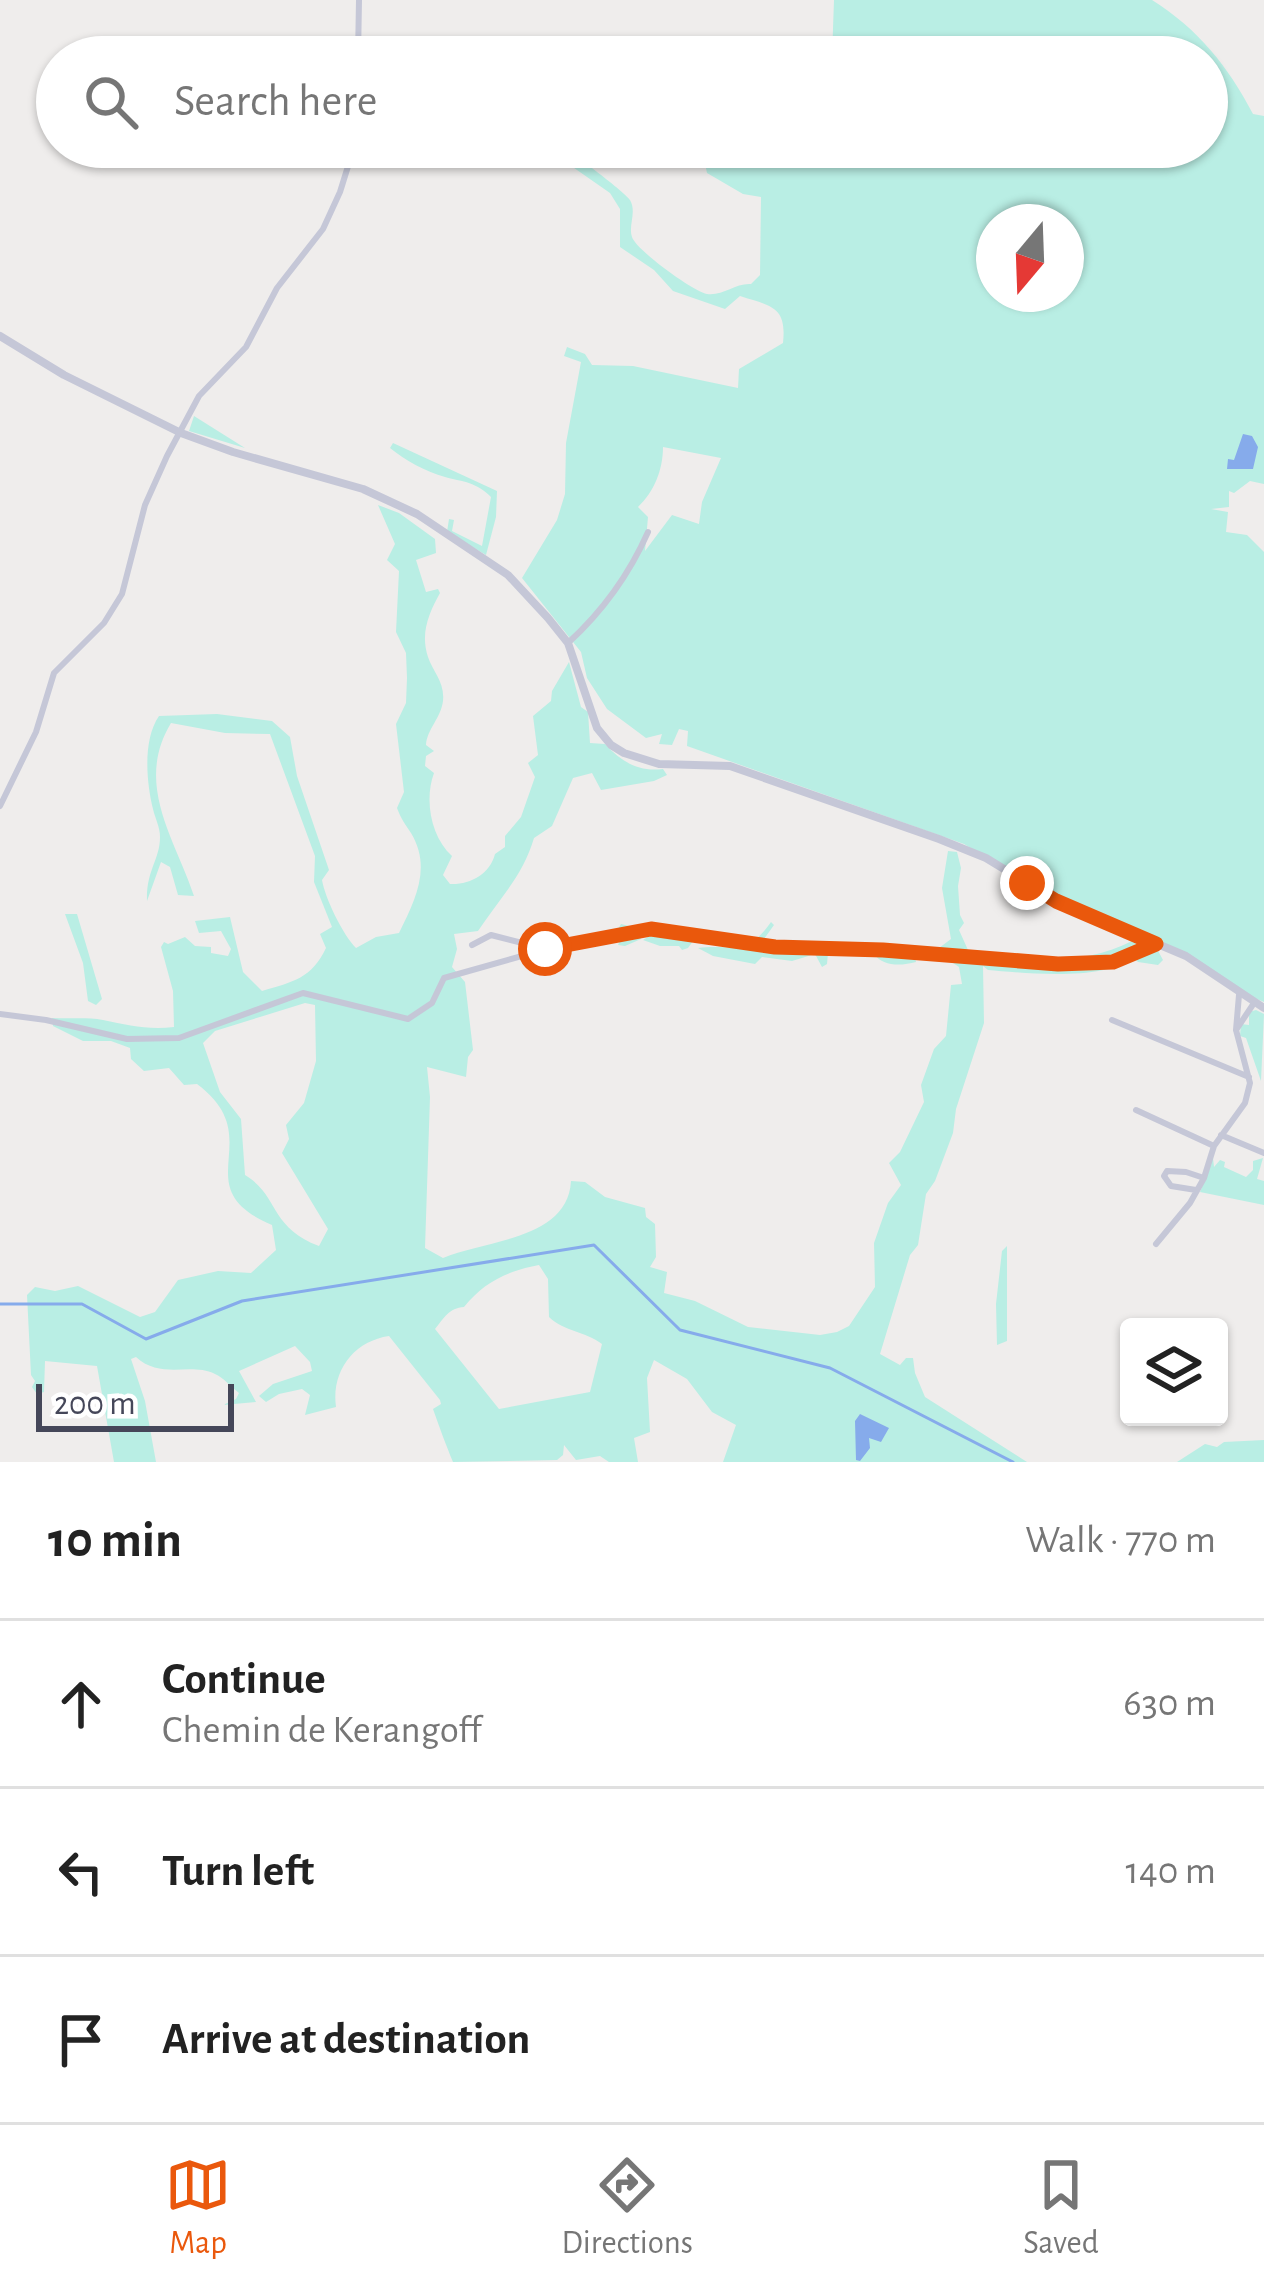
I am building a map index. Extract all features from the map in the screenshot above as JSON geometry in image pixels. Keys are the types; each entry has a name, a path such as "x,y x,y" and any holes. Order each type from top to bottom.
{"street":[{"path":"358,36 359,0"},
{"path":"0,806 36,732 53,673 117,604 128,581 145,505 199,396 246,347 277,288 322,229 347,168"},
{"path":"0,336 64,375 181,433 364,489 405,508 508,575 568,643 597,728 624,753 659,764 730,766 986,859 1056,901 1186,956 1261,1005 1236,1030"},
{"path":"568,643 593,620 634,564 648,532"},
{"path":"0,1014 127,1039 179,1038 303,993 408,1019 432,1003 444,978 545,949 651,929 775,947 1058,964 1113,962 1156,944"},
{"path":"472,945 491,935 545,949"},
{"path":"1156,1244 1196,1191 1214,1146 1245,1103 1250,1080 1236,1030 1239,994"},
{"path":"1112,1020 1264,1085"},
{"path":"1136,1110 1214,1146"},
{"path":"1221,1135 1264,1153"},
{"path":"1196,1191 1171,1186 1164,1176 1167,1171 1204,1178"}],"green space":[{"path":"834,0 1152,0 1198,36 833,36"},
{"path":"1228,73 1253,114 1264,116 1264,484 1250,481 1234,493 1229,491 1229,507 1211,509 1228,512 1226,532 1247,535 1264,552 1264,1002 1240,992 1213,971 1058,900 964,844 687,746 688,731 679,729 672,745 659,744 662,734 646,738 607,709 587,678 581,652 522,578 557,520 565,494 566,443 581,362 564,356 567,347 585,354 592,365 633,366 738,388 739,369 783,343 782,321 775,309 740,296 725,309 673,291 654,270 620,247 620,209 610,193 574,168 592,168 619,189 632,205 631,233 636,243 679,279 707,294 751,284 760,275 761,197 743,194 706,168 1228,168","holes":["663,447 721,458 702,502 699,524 672,515 645,551 648,517 638,507 656,480"]},
{"path":"194,416 245,448 189,431"},
{"path":"393,443 497,491 486,555 447,532 449,519 454,520 452,531 482,546 491,497 475,485 416,465 390,448"},
{"path":"378,505 399,513 435,539 436,553 416,560 426,592 438,589 440,593 425,640 443,701 427,739 426,745 434,751 426,756 425,766 434,773 430,795 434,829 452,856 443,875 450,884 478,877 505,847 505,836 521,817 535,777 528,763 538,755 533,716 551,701 569,662 581,707 588,712 590,743 605,744 631,764 663,769 667,775 601,790 592,773 573,778 552,826 534,838 517,876 478,931 454,934 457,949 452,967 465,982 473,1050 466,1077 427,1067 425,1248 443,1258 540,1227 566,1201 571,1181 585,1182 605,1197 645,1208 646,1217 655,1224 656,1257 650,1267 667,1272 664,1293 695,1301 748,1327 820,1335 837,1332 849,1326 875,1287 874,1243 888,1203 901,1185 889,1163 900,1152 924,1102 921,1085 934,1049 946,1036 951,985 962,984 959,967 935,951 951,939 942,888 948,851 957,852 961,868 958,886 964,923 959,930 968,950 965,954 1050,959 1092,955 1132,941 1156,947 1163,960 1158,965 1138,962 1132,956 1105,970 1086,973 1022,973 983,966 984,1023 956,1109 953,1133 926,1194 918,1245 910,1255 880,1354 900,1365 913,1358 925,1397 1027,1462 723,1462 736,1425 712,1412 687,1379 654,1360 647,1378 650,1432 634,1438 638,1462 609,1462 600,1456 576,1460 564,1445 557,1460 453,1462 433,1409 440,1400 389,1336 365,1344 348,1360 337,1381 336,1407 305,1415 310,1395 302,1389 266,1402 259,1396 273,1384 312,1371 295,1346 239,1371 256,1402 223,1405 239,1393 218,1375 155,1368 136,1357 131,1359 145,1401 156,1462 114,1462 97,1366 45,1361 44,1392 37,1394 32,1387 27,1295 35,1287 55,1291 78,1286 140,1317 155,1312 178,1280 218,1271 251,1273 276,1250 272,1225 246,1210 233,1195 227,1124 218,1104 197,1084 184,1085 169,1068 144,1071 131,1059 130,1048 111,1041 83,1041 53,1026 52,1018 174,1027 164,942 185,937 195,946 211,947 211,953 228,956 231,949 221,931 199,933 195,921 230,917 243,972 262,991 308,972 326,948 320,934 332,927 314,882 315,856 270,734 225,733 171,723 156,768 157,790 194,896 178,895 170,867 161,862 147,901 160,837 147,761 159,716 217,714 272,721 290,737 297,776 329,870 322,880 324,888 340,926 356,948 376,937 399,933 421,871 417,846 397,808 404,792 396,724 406,703 407,678 406,653 396,632 399,571 387,560 395,544","holes":["305,1003 315,1005 316,1061 304,1103 286,1125 289,1139 282,1153 328,1229 319,1246 291,1229 245,1175 241,1119 220,1092 203,1043 215,1031","539,1265 548,1279 549,1317 602,1344 590,1392 499,1409 435,1329 447,1314 464,1307 488,1284"]},
{"path":"65,914 77,914 102,999 96,1005 88,1001 83,963"},
{"path":"771,922 774,925 764,939 768,942 902,946 913,950 916,962 893,964 873,953 828,953 822,967 815,954 792,961 762,957 755,964 713,956 698,948 746,946"},
{"path":"621,924 637,928 670,925 685,936 696,937 682,950 643,940 651,935 638,932 641,939 618,945 622,936 605,933"},
{"path":"1249,1012 1264,1014 1261,1081 1246,1038 1240,1036 1241,1024 1249,1025"},
{"path":"1213,1158 1214,1167 1220,1160 1224,1167 1246,1177 1253,1170 1253,1161 1263,1158 1257,1179 1264,1181 1264,1205 1200,1192"},
{"path":"1007,1246 1007,1341 997,1345 996,1304 1002,1251"},
{"path":"1264,1440 1264,1462 1177,1462 1205,1444 1217,1447 1224,1442"}],"water":[{"path":"1243,434 1252,436 1258,447 1253,469 1227,469 1228,459 1234,460"},
{"path":"860,1414 889,1428 881,1442 869,1438 870,1448 860,1461 856,1460 855,1421"}],"waterway":[{"path":"0,1304 82,1304 146,1339 242,1301 594,1245 680,1330 830,1368 1013,1462"}],"route":[{"path":"545,949 651,929 775,947 1058,964 1113,962 1156,944 1056,901 1027,883"}]}
